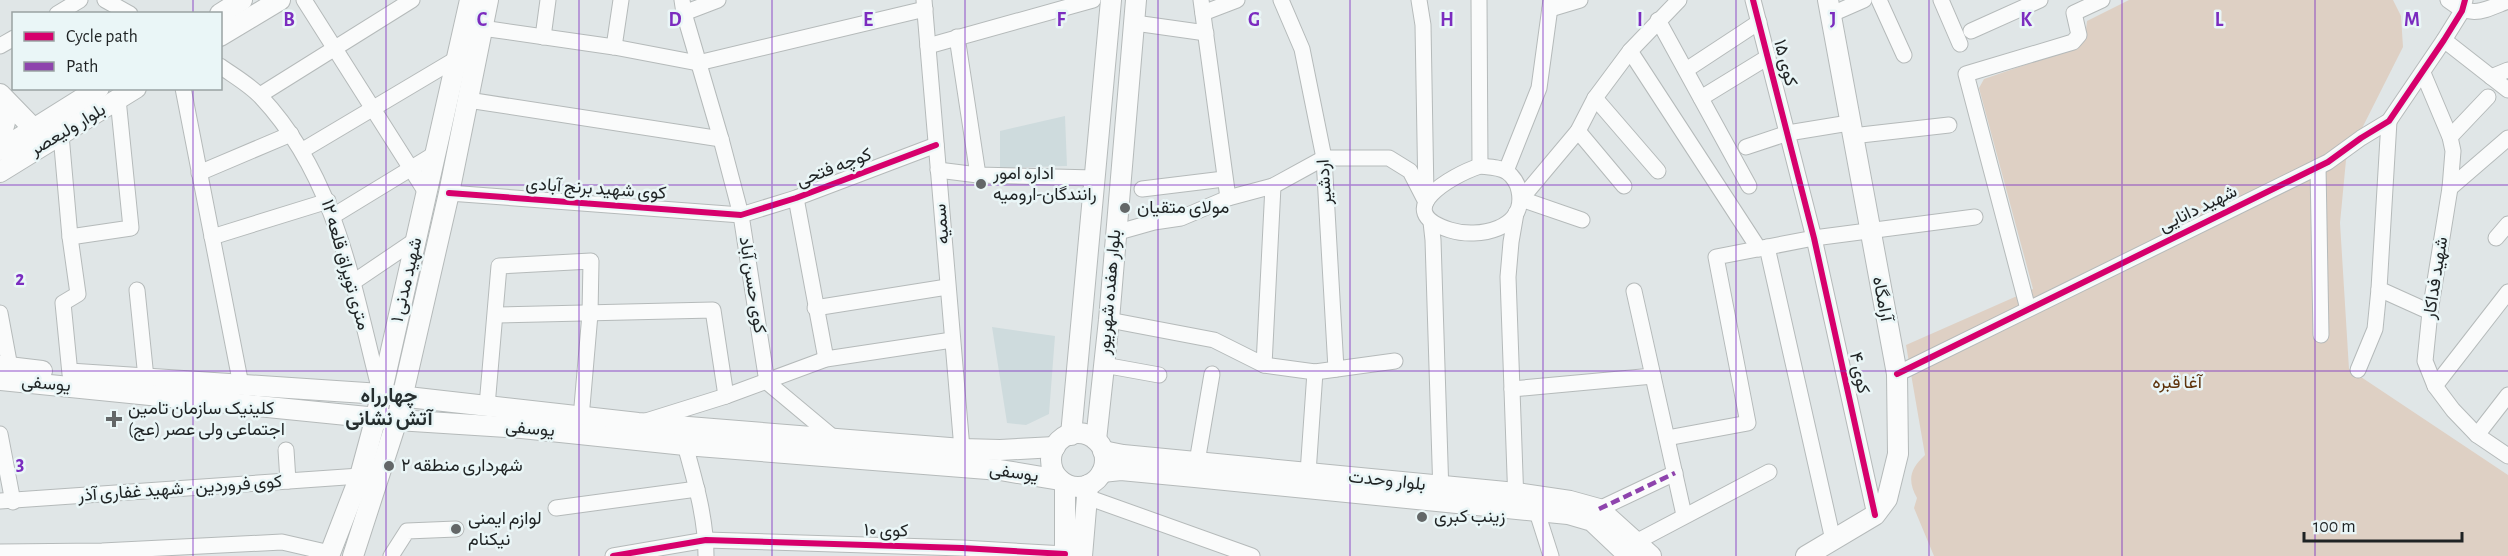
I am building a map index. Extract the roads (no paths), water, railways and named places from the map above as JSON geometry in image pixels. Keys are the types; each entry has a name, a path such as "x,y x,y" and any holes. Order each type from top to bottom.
{"main road":[{"path":"222,13 242,0"},
{"path":"222,35 280,0"},
{"name":"شهید مدنی ۱","path":"333,555 360,477 376,417 427,194 433,155 470,0"},
{"name":"شهید مدنی ۱","path":"353,556 397,420 449,193 488,0"},
{"name":"بلوار هفده شهریور","path":"1071,435 1111,0"},
{"name":"بلوار هفده شهریور","path":"1100,445 1115,226 1136,0"},
{"name":"آرامگاه","path":"1830,7 1869,231 1897,374 1898,454 1887,499 1875,515"},
{"name":"بلوار ولیعصر","path":"0,172 38,137 97,90"},
{"name":"بلوار ولیعصر","path":"0,150 38,137 61,135 133,90"},
{"path":"0,95 38,137"},
{"path":"0,95 5,122 0,140"},
{"path":"433,155 455,160"},
{"path":"1090,218 1115,226"},
{"name":"یوسفی","path":"3,371 146,386 241,385 381,394 487,406 523,419 685,445 1000,470 1063,482"},
{"name":"یوسفی","path":"3,371 70,374 397,420 581,418 962,449 1000,450 1055,447"},
{"path":"1080,434 1100,445 1105,461 1093,485 1071,556 1063,482 1052,468 1051,461 1059,442 1071,435 1080,434"},
{"name":"بلوار وحدت","path":"1100,445 1122,455 1197,462 1307,480"},
{"path":"1000,450 1000,470"},
{"name":"بلوار وحدت","path":"1093,485 1121,470 1307,480 1516,500 1536,503 1592,521 1630,552 1651,556"},
{"path":"1063,482 1077,487 1093,485"},
{"name":"بلوار وحدت","path":"1536,503 1570,501 1599,509 1630,552"},
{"path":"1806,556 1875,515"}],"street":[{"path":"60,12 80,0"},
{"path":"105,0 126,12"},
{"path":"304,0 427,194"},
{"path":"260,95 412,0"},
{"path":"543,37 548,0"},
{"path":"614,47 621,0"},
{"path":"683,7 718,0"},
{"path":"928,46 1093,0"},
{"path":"1228,198 1202,6 1237,0"},
{"name":"اردشیر","path":"1281,0 1302,49 1324,158 1336,369"},
{"path":"1419,0 1423,25 1425,212 1431,222 1441,493"},
{"path":"1479,0 1480,166"},
{"path":"1506,171 1539,88 1551,4 1580,0"},
{"path":"1431,222 1458,232 1476,234 1490,232 1505,225 1578,131 1595,98 1630,51 1679,0"},
{"name":"کوی ۱۵","path":"1753,0 1814,238"},
{"path":"1830,7 1864,0"},
{"path":"1879,0 1904,55"},
{"path":"1941,0 1960,44"},
{"path":"1971,31 2040,0"},
{"path":"2028,309 1966,74 2073,42 2079,35 2072,7 2102,0"},
{"path":"2448,0 2477,13 2508,1"},
{"path":"482,28 614,47 698,63 925,5"},
{"name":"سمیه","path":"925,5 962,449"},
{"name":"شهید دانایی","path":"1897,374 2318,167 2389,120 2444,40 2463,6"},
{"name":"کوی حسن آباد","path":"683,7 741,215 767,382"},
{"path":"1658,20 1749,186"},
{"path":"1686,70 1759,22"},
{"path":"1135,23 1206,33"},
{"path":"957,37 978,175"},
{"path":"2444,40 2508,90"},
{"path":"1630,51 1763,248 1833,540"},
{"path":"1701,98 1768,57"},
{"path":"303,150 456,59"},
{"name":"۱۲ متری توپراق قلعه","path":"222,67 260,95 291,134 303,150 328,201 381,394"},
{"path":"2491,77 2508,70"},
{"name":"شهید فداکار","path":"2422,73 2450,137 2453,151 2450,188 2430,312 2426,361 2435,386 2453,410 2477,435 2508,456"},
{"path":"183,90 241,385"},
{"path":"2450,137 2488,97"},
{"path":"1595,98 1658,171"},
{"path":"70,237 131,228 118,99"},
{"path":"468,100 721,139"},
{"path":"2358,370 2375,328 2389,120"},
{"path":"1746,147 1788,133 1949,125"},
{"path":"1578,131 1624,186"},
{"path":"199,173 291,134"},
{"path":"61,135 70,237 78,294 63,303 70,374"},
{"path":"2450,188 2508,138"},
{"name":"کوچه فتحی","path":"741,215 796,198 936,145"},
{"path":"333,216 433,155"},
{"path":"1115,226 1181,218 1228,198 1273,186 1324,158 1389,158 1410,171 1426,202"},
{"path":"1426,202 1430,195 1450,177 1480,166 1506,171 1518,185 1519,206 1509,267 1516,500"},
{"path":"2318,167 2321,335"},
{"path":"938,170 978,175 1094,178"},
{"path":"1142,189 1224,178"},
{"path":"1264,365 1273,186"},
{"name":"کوی شهید برنج آبادی","path":"449,193 741,215"},
{"path":"796,198 826,359"},
{"path":"212,237 328,201"},
{"path":"1519,206 1582,220"},
{"path":"1667,438 1748,423 1716,257 1814,238 1975,217"},
{"path":"2496,238 2508,224"},
{"name":"کوی ۴","path":"1814,238 1875,515"},
{"path":"352,283 417,239"},
{"path":"487,406 499,266 591,261 590,314 581,418"},
{"path":"815,308 948,287"},
{"path":"2379,289 2430,312"},
{"path":"137,290 146,386"},
{"path":"1634,291 1684,515"},
{"path":"2435,386 2508,292"},
{"path":"496,315 713,310 726,396"},
{"path":"0,313 3,371"},
{"path":"1109,320 1214,340 1264,365 1315,372 1395,361"},
{"path":"638,423 726,396 826,359 952,340"},
{"path":"1104,364 1159,375"},
{"path":"1307,480 1315,372"},
{"path":"1197,462 1212,374"},
{"path":"1512,389 1653,376"},
{"path":"767,382 834,438"},
{"path":"2477,435 2508,395"},
{"path":"0,434 6,502"},
{"path":"685,445 697,489 706,540 706,556"},
{"path":"286,450 288,481"},
{"path":"1630,552 1684,515 1769,472"},
{"path":"1599,509 1675,473"},
{"name":"کوی فروردین - شهید غفاری آذر","path":"6,502 360,477"},
{"path":"1093,485 1252,556"},
{"path":"556,508 697,489"},
{"path":"1536,503 1551,556"},
{"path":"391,556 407,531 456,529"},
{"name":"کوی ۱۰","path":"613,556 706,540 898,551 1071,556"},
{"path":"0,552 95,554 228,550 282,542 333,555"}],"place":[{"name":"اداره امور رانندگان-ارومیه","path":"981,184"},
{"name":"مولای متقیان","path":"1125,208"},
{"name":"کلینیک سازمان تامین اجتماعی ولی عصر (عج)","path":"114,419"},
{"name":"شهرداری منطقه ۲","path":"389,466"},
{"name":"زینب کبری","path":"1422,517"},
{"name":"لوازم ایمنی نیکنام","path":"456,529"}],"district":[{"name":"چهارراه آتش نشانی","path":"389,408"}],"park label":[{"name":"آغا قبره","path":"2177,383"}]}
